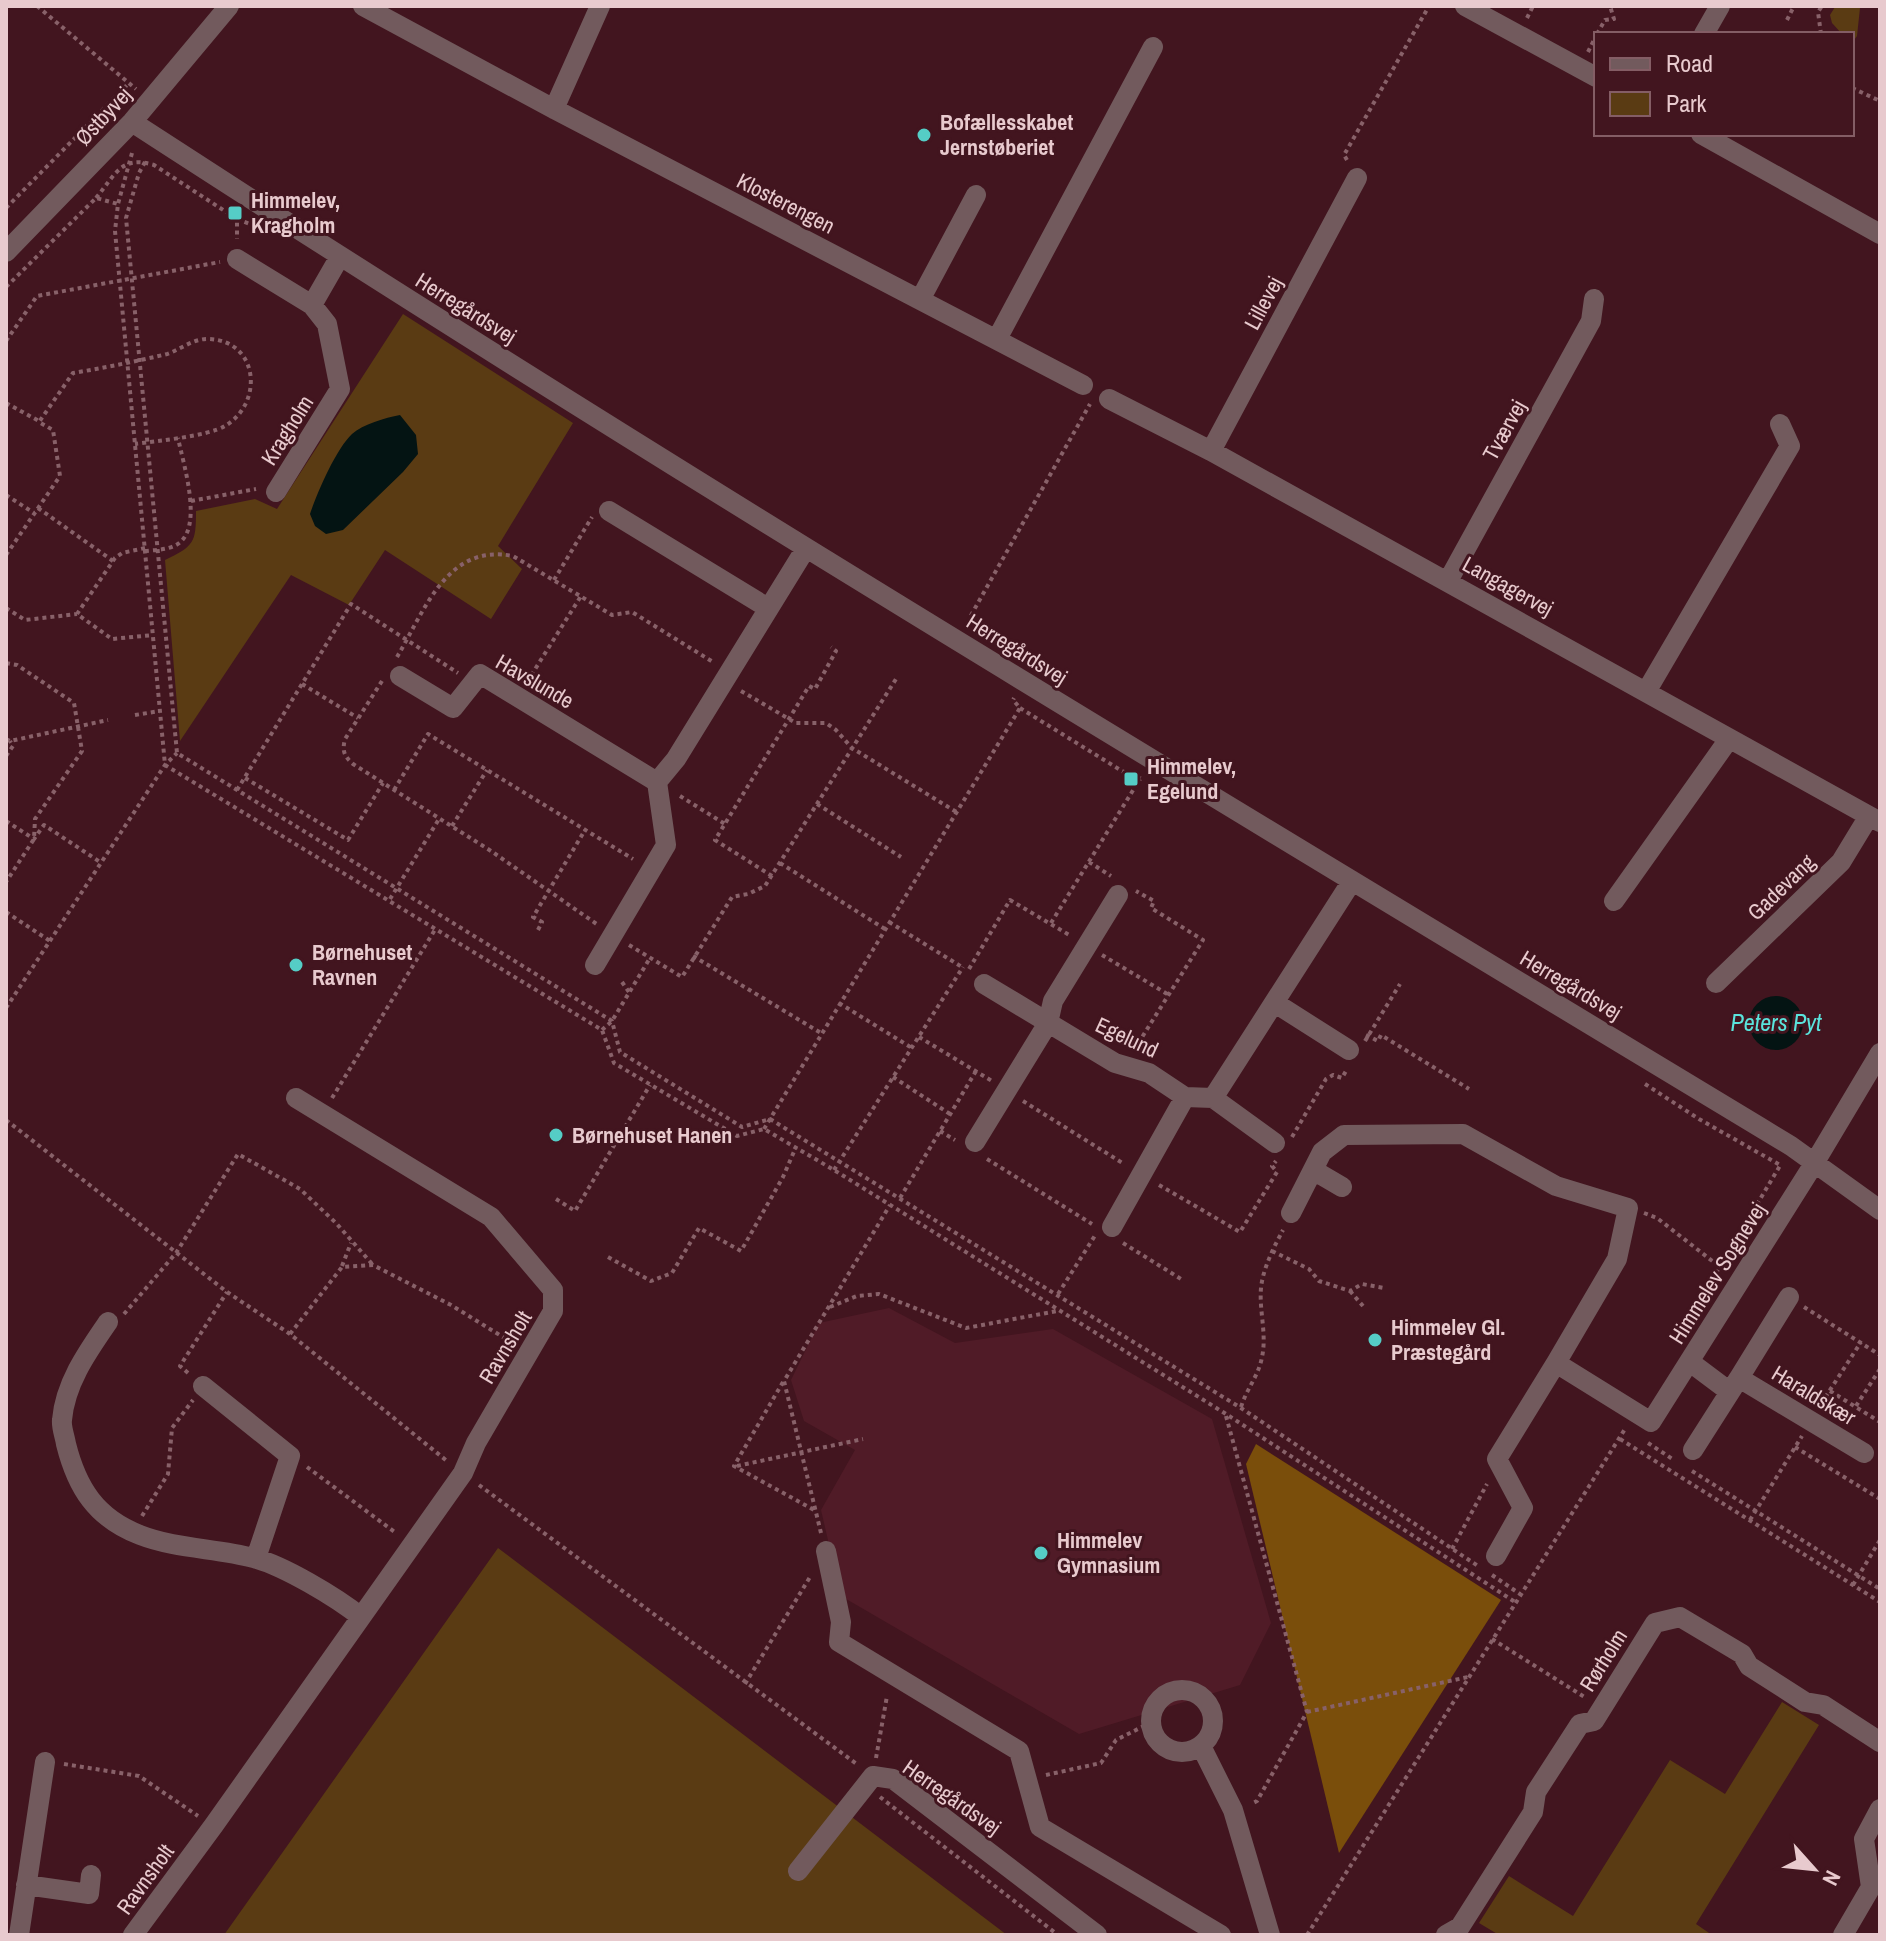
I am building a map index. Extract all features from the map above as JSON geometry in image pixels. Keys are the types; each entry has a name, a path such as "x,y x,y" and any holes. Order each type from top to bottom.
{"street":[{"name":"Østbyvej","path":"6,252 132,122 229,6"},
{"name":"Klosterengen","path":"363,6 1096,392"},
{"path":"554,109 600,6"},
{"path":"1465,6 1594,76"},
{"path":"1705,32 1720,6"},
{"path":"997,339 1153,47"},
{"name":"Herregårdsvej","path":"132,122 339,258 806,548 1791,1146 1880,1210"},
{"path":"1705,136 1880,234"},
{"name":"Lillevej","path":"1211,451 1357,178"},
{"path":"921,298 976,195"},
{"path":"237,259 312,305 339,258"},
{"name":"Tværvej","path":"1448,581 1591,321 1594,299"},
{"name":"Kragholm","path":"279,489 340,389 327,324 312,305"},
{"name":"Langagervej","path":"1096,392 1211,451 1875,819"},
{"path":"1646,692 1790,446 1780,424"},
{"path":"609,511 768,608"},
{"path":"595,965 666,845 657,782 676,759 806,548"},
{"name":"Havslunde","path":"400,676 453,708 480,674 657,782"},
{"path":"1614,901 1729,739"},
{"name":"Gadevang","path":"1716,983 1841,862 1875,819"},
{"path":"1213,1098 1352,881"},
{"path":"973,1147 1048,1023 1053,1001 1123,888"},
{"name":"Egelund","path":"972,974 1115,1063 1149,1073 1185,1097"},
{"path":"1275,1003 1349,1050"},
{"name":"Himmelev Sognevej","path":"1633,1411 1651,1422 1880,1053"},
{"path":"1116,1234 1185,1097 1213,1098 1275,1143"},
{"name":"Ravnsholt","path":"133,1935 463,1473 476,1443 553,1311 553,1290 491,1217 296,1098"},
{"path":"1291,1213 1322,1152 1344,1135 1463,1134 1556,1186 1628,1208 1617,1259 1497,1459 1523,1508 1496,1556"},
{"path":"1313,1170 1342,1187"},
{"name":"Haraldskær","path":"1687,1460 1789,1297"},
{"path":"108,1322 78,1365 61,1422 70,1459 84,1495 115,1522 138,1534 158,1541 256,1558 328,1595 361,1617"},
{"name":"Haraldskær","path":"1690,1362 1810,1422 1864,1453"},
{"path":"1556,1363 1633,1411"},
{"path":"203,1386 290,1456 256,1558"},
{"path":"826,1551 841,1622 839,1642 1019,1751 1040,1827 1221,1935"},
{"name":"Rørholm","path":"1446,1935 1460,1927 1533,1812 1536,1792 1580,1724 1594,1721 1655,1623 1680,1617 1742,1654 1749,1666 1805,1702 1823,1705 1880,1742"},
{"path":"1172,1691 1193,1691 1209,1704 1213,1714 1211,1734 1201,1746 1187,1752 1167,1749 1153,1733 1150,1723 1151,1713 1163,1696 1172,1691"},
{"path":"1201,1746 1233,1810 1270,1935"},
{"path":"19,1935 19,1887 45,1762"},
{"name":"Herregårdsvej","path":"798,1871 873,1776 893,1779 1097,1935"},
{"path":"1843,1935 1871,1887 1864,1839 1880,1809"},
{"path":"19,1887 89,1894 91,1875"}],"path":[{"path":"37,6 150,101"},
{"path":"1357,178 1344,155 1429,6"},
{"path":"1598,32 1605,20 1614,19 1610,6"},
{"path":"1787,20 1794,6"},
{"path":"1821,32 1818,12 1822,6"},
{"path":"6,208 129,83"},
{"path":"1854,89 1880,101"},
{"path":"132,122 131,160 118,204 115,231 165,765"},
{"path":"6,287 131,160 154,165 237,219 237,259 37,296 6,341"},
{"path":"145,162 126,218 177,753"},
{"path":"96,198 118,204"},
{"path":"39,422 73,373 166,355 205,338 236,347 246,359 252,384 248,401 237,418 222,428 135,444"},
{"path":"1021,655 970,617 1096,392"},
{"path":"6,403 53,430 60,476 6,555"},
{"path":"77,614 113,561 122,553 177,545 183,539 189,527 191,501 178,438"},
{"path":"191,501 279,489"},
{"path":"6,495 36,510 113,561"},
{"path":"554,580 600,505 609,511"},
{"path":"518,697 581,596"},
{"path":"237,790 351,604 465,678 480,674"},
{"path":"6,608 25,620 77,614 112,639 153,635"},
{"path":"772,876 715,840 809,686 815,689 836,651 831,647"},
{"path":"6,663 17,665 74,703 82,751 35,819 34,839"},
{"path":"723,680 796,723 826,723 852,748 958,813"},
{"path":"1026,682 1013,700 1020,708 1122,771 1151,783"},
{"path":"302,684 358,718"},
{"path":"764,1129 1020,708"},
{"path":"135,715 160,711"},
{"path":"6,756 13,746 8,740 108,720"},
{"path":"394,790 428,734 651,870"},
{"path":"6,1008 165,765 177,753"},
{"path":"177,753 612,1021 620,1052 742,1127 770,1119 840,1161 1241,1408 1520,1594"},
{"path":"1051,923 1152,760"},
{"path":"165,765 602,1030 614,1063 737,1136 764,1129 796,1147 1226,1414 1515,1602"},
{"path":"452,826 487,770"},
{"path":"245,778 348,840 383,783"},
{"path":"657,782 725,824"},
{"path":"735,795 741,799"},
{"path":"817,804 901,857"},
{"path":"563,816 567,810"},
{"path":"390,899 439,819"},
{"path":"6,821 34,839"},
{"path":"6,882 44,825 101,863"},
{"path":"538,930 542,922 533,917 585,830"},
{"path":"1089,862 1123,888 1154,901 1151,908 1203,940 1125,1066"},
{"path":"780,863 885,929"},
{"path":"834,1170 919,1037 972,974 1010,900 1169,995"},
{"path":"6,912 50,941"},
{"path":"889,922 972,974"},
{"path":"323,1114 436,927"},
{"path":"693,956 821,1033"},
{"path":"602,1030 612,1021 650,958"},
{"path":"622,982 629,992"},
{"path":"839,1003 912,1048"},
{"path":"1354,1028 1378,1041 1381,1035 1469,1089"},
{"path":"919,1037 1007,1090"},
{"path":"900,1198 976,1071"},
{"path":"893,1077 950,1114"},
{"path":"556,1199 575,1211 650,1085"},
{"path":"1668,1100 1780,1165"},
{"path":"6,1120 227,1292 290,1334 463,1473 873,1776"},
{"path":"940,1131 973,1147 1099,1228 1058,1295"},
{"path":"1673,1345 1791,1146"},
{"path":"608,1257 651,1281 672,1273 699,1228 741,1251 783,1177 796,1147"},
{"path":"108,1322 121,1318 176,1253 238,1154 300,1189 336,1223 373,1265 451,1305 529,1353"},
{"path":"734,1466 890,1205"},
{"path":"1628,1208 1657,1218 1720,1267"},
{"path":"1241,1408 1248,1385 1257,1376 1262,1358 1261,1287 1272,1251 1291,1213"},
{"path":"1116,1234 1181,1279"},
{"path":"290,1334 342,1267 351,1243"},
{"path":"1272,1251 1309,1269 1319,1281 1350,1291 1363,1306"},
{"path":"342,1267 373,1265"},
{"path":"1350,1291 1362,1284 1384,1288"},
{"path":"138,1534 143,1515 168,1474 172,1428 203,1386 180,1366 227,1292"},
{"path":"828,1308 857,1296 879,1294 966,1328 1057,1311"},
{"path":"1789,1297 1880,1355"},
{"path":"1749,1521 1861,1342"},
{"path":"1856,1406 1880,1369"},
{"path":"745,1684 826,1551 784,1381"},
{"path":"1830,1391 1880,1422"},
{"path":"1307,1935 1620,1439 1633,1411"},
{"path":"1226,1414 1307,1712 1257,1801 1233,1810"},
{"path":"1638,1437 1687,1460 1755,1510 1880,1589"},
{"path":"734,1466 863,1439"},
{"path":"1620,1439 1880,1602"},
{"path":"1795,1447 1880,1499"},
{"path":"290,1456 398,1534"},
{"path":"1452,1549 1486,1488 1497,1459"},
{"path":"734,1466 816,1511"},
{"path":"1853,1585 1880,1540"},
{"path":"1492,1639 1602,1708"},
{"path":"891,1674 873,1776 880,1798 1058,1935"},
{"path":"1307,1712 1468,1677"},
{"path":"1027,1779 1101,1763 1116,1740 1150,1723"},
{"path":"45,1762 139,1776 214,1825"}],"shaded area":[{"name":"Himmelev Gymnasium","path":"889,1308 955,1343 1053,1329 1212,1419 1271,1623 1240,1685 1079,1734 841,1596 821,1510 855,1450 804,1421 791,1380 819,1323"},
{"path":"1256,1444 1501,1600 1339,1853 1246,1464"}],"green space":[{"path":"1835,7 1860,8 1854,40 1854,32 1840,32 1832,23 1830,15"},
{"path":"403,314 573,423 498,546 522,569 491,619 385,550 349,605 291,575 180,741 165,560 188,547 194,537 196,511 255,499 277,509"},
{"path":"498,1548 1007,1935 224,1935"},
{"path":"1782,1702 1819,1725 1696,1924 1712,1935 1499,1935 1479,1923 1509,1876 1573,1916 1670,1760 1725,1794"}],"water":[{"path":"400,415 416,435 418,454 343,530 326,534 315,526 310,514 340,450 362,427"},
{"name":"Peters Pyt","path":"1776,996 1795,1004 1803,1023 1795,1042 1776,1050 1757,1042 1749,1023 1757,1004"}],"place":[{"name":"Bofællesskabet Jernstøberiet","path":"924,135"},
{"name":"Himmelev, Kragholm","path":"235,213"},
{"name":"Himmelev, Egelund","path":"1131,779"},
{"name":"Børnehuset Ravnen","path":"296,965"},
{"name":"Børnehuset Hanen","path":"556,1135"},
{"name":"Himmelev Gl. Præstegård","path":"1375,1340"},
{"name":"Himmelev Gymnasium","path":"1041,1553"}]}
